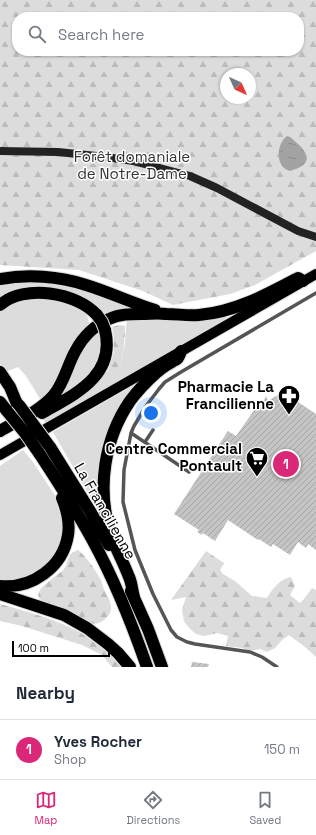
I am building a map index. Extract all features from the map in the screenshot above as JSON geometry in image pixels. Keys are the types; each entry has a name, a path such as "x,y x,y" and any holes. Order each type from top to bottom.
{"highway":[{"path":"0,279 34,277 68,280 85,284 166,314"},
{"path":"0,431 40,408 52,397 63,381 76,350 87,335 108,319 120,315 130,314 190,315 213,313 250,302 298,278 303,282"},
{"path":"0,304 12,297 30,293 48,293 64,296 86,305 97,314 105,330 108,346 99,372 90,382 74,394 0,438"},
{"path":"134,597 130,578 115,547 107,519 104,496 106,464 112,437 130,402 137,392 151,378 165,366 178,358 181,351"},
{"path":"0,372 10,387 18,404"},
{"name":"La Francilienne","path":"0,382 18,404 44,450 51,471 79,515 101,557 140,645 147,667"},
{"name":"La Francilienne","path":"4,407 25,433 44,450 78,491 94,517 134,597 148,628 162,667"},
{"path":"0,586 22,585 34,580 53,566 65,546 69,533 67,513 51,471"},
{"path":"0,594 64,616 87,628 118,653 130,667"}],"main road":[{"path":"0,455 316,274"}],"street":[{"path":"0,151 58,152 106,157 133,161 190,176 217,188 298,231 316,237"}],"lane":[{"path":"277,667 262,657 250,652 187,642 177,637 171,630 153,594 135,550 123,502 124,470 131,433 138,419 159,389 174,376 316,293"},
{"path":"145,442 153,430"},
{"path":"131,433 189,472"}],"green space":[{"name":"Forêt domaniale de Notre-Dame","path":"0,0 316,0 316,251 255,285 230,294 173,305 143,291 79,270 0,265"},
{"path":"45,281 68,284 127,306 128,310 106,317 77,297 0,300 0,283"},
{"path":"26,297 66,301 86,313 90,325 57,383 42,402 26,376 18,367 5,372 0,364 0,312 10,302"},
{"path":"222,315 227,317 223,322 46,424 42,418 108,371 118,371 125,343 128,318 172,320 197,319"},
{"path":"119,325 125,326 121,360 118,371 108,371 114,352 112,327"},
{"path":"97,330 102,332 104,345 97,370 68,395 58,396 76,357"},
{"path":"138,383 108,431 101,451 97,485 104,521 53,432"},
{"path":"23,450 33,462 62,506 64,534 59,551 44,571 24,580 0,582 0,466"},
{"path":"78,550 95,570 101,580 110,603 111,610 101,622 93,624 89,623 44,602 38,596 41,589 64,569 70,555 74,551"},
{"path":"206,551 224,563 220,570 223,574 235,581 252,596 267,598 277,584 291,577 295,586 290,595 300,603 312,588 316,590 316,657 289,635 275,648 267,652 260,649 250,651 242,648 226,646 228,636 217,633 204,636 196,634 189,628 184,621 182,610 186,597 171,600"},
{"path":"0,604 41,616 73,629 88,637 102,648 121,667 112,667 102,655 82,645 22,626 0,621"}],"water":[{"path":"287,136 302,148 307,156 307,160 302,166 290,171 285,169 282,165 279,155 281,144"}],"building":[{"name":"Centre Commercial Pontault","path":"283,392 316,414 316,550 308,544 306,548 298,542 290,555 273,544 271,547 259,539 258,540 228,520 215,541 203,533 202,535 197,532 199,530 174,514 228,431 236,436 255,409 262,404 266,396 268,401"},
{"path":"192,662 209,664 208,667 191,667"}],"place":[{"name":"Pharmacie La Francilienne","path":"289,416"},
{"name":"Yves Rocher","path":"286,464"},
{"name":"Centre Commercial Pontault","path":"257,478"}]}
